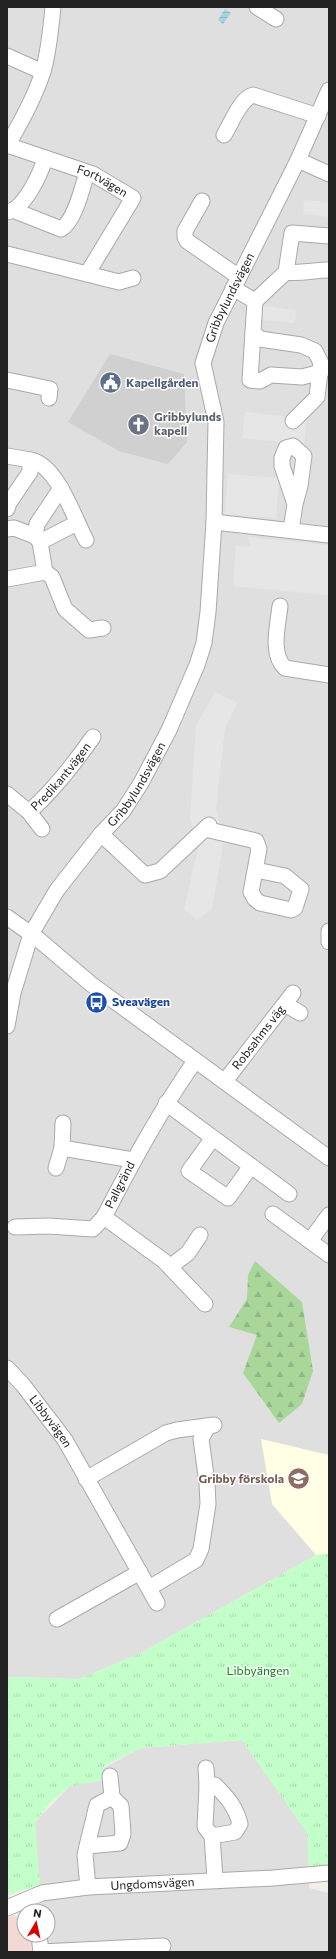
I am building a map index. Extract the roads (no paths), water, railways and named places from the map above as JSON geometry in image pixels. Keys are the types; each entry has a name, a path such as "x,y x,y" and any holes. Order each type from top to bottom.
{"street":[{"name":"Fortvägen","path":"53,7 51,36 43,72 27,108 7,146 87,172 133,198 87,274"},
{"path":"257,7 276,19"},
{"path":"7,56 43,72"},
{"name":"Gribbylundsvägen","path":"7,1026 13,993 31,934 57,890 101,834 122,811 141,783 169,730 197,664 204,643 214,522 216,422 203,363 216,323 298,160 329,90"},
{"path":"224,135 247,97 253,95 318,116"},
{"path":"45,158 34,185 10,211 61,228 65,226 71,217 87,172"},
{"path":"298,160 329,174"},
{"path":"202,201 185,231 185,236 188,241 236,282 255,301"},
{"path":"321,372 302,377 271,376 260,381 250,380 255,301 286,272 292,233 329,236"},
{"path":"7,254 87,274 123,279"},
{"path":"286,272 300,274 318,270 329,270"},
{"path":"253,332 260,339 301,344 315,351 321,363 324,388 293,421"},
{"path":"7,380 50,389 49,398"},
{"path":"7,456 38,461 44,466 61,488 86,540"},
{"path":"7,509 30,472 30,460"},
{"path":"44,572 37,524 61,488"},
{"path":"291,530 295,504"},
{"path":"214,522 329,535"},
{"path":"7,529 14,528 38,539 77,523"},
{"path":"8,575 44,572 52,577 65,609 89,630 102,628"},
{"path":"280,606 276,656 281,665 285,668 329,675"},
{"name":"Predikantvägen","path":"7,794 29,812 66,774 93,737"},
{"path":"29,812 42,829"},
{"path":"101,834 145,875 160,871 207,827 256,841 259,849 256,870"},
{"path":"7,917 31,934 91,984 329,1158"},
{"path":"329,931 329,942"},
{"name":"Robsahms väg","path":"225,1081 289,999 300,1013"},
{"name":"Pallgränd","path":"195,1061 166,1103 133,1160 104,1217 170,1267 205,1304"},
{"path":"166,1103 289,1194"},
{"path":"56,1168 62,1148 64,1123"},
{"path":"213,1138 190,1170 196,1175 228,1198 251,1166"},
{"path":"62,1148 133,1160"},
{"path":"273,1214 329,1255"},
{"path":"310,1241 329,1215"},
{"path":"15,1227 48,1226 93,1229 104,1217"},
{"path":"170,1267 188,1253 200,1235"},
{"name":"Libbyvägen","path":"7,1368 23,1385 65,1440 157,1603"},
{"path":"86,1479 166,1433 214,1425 201,1439 207,1483 208,1504 201,1549 196,1560 149,1588"},
{"path":"57,1619 140,1572"},
{"path":"206,1768 207,1786 205,1827 212,1836 216,1879"},
{"path":"87,1846 120,1843 123,1834 121,1806 112,1797 110,1776"},
{"path":"207,1786 214,1785 225,1795 236,1811 240,1824 236,1832 212,1836"},
{"path":"88,1887 85,1855 97,1805 112,1797"},
{"name":"Ungdomsvägen","path":"33,1903 42,1893 88,1887 216,1879 272,1878 329,1873"},
{"path":"41,1952 163,1946"}],"water":[{"path":"225,9 231,13 223,24 218,20"}],"place":[{"name":"Kapellgården","path":"110,383"},
{"name":"Gribbylunds kapell","path":"138,424"},
{"name":"Sveavägen","path":"96,1002"},
{"name":"Gribby förskola","path":"299,1479"}],"park label":[{"name":"Libbyängen","path":"258,1671"}]}
